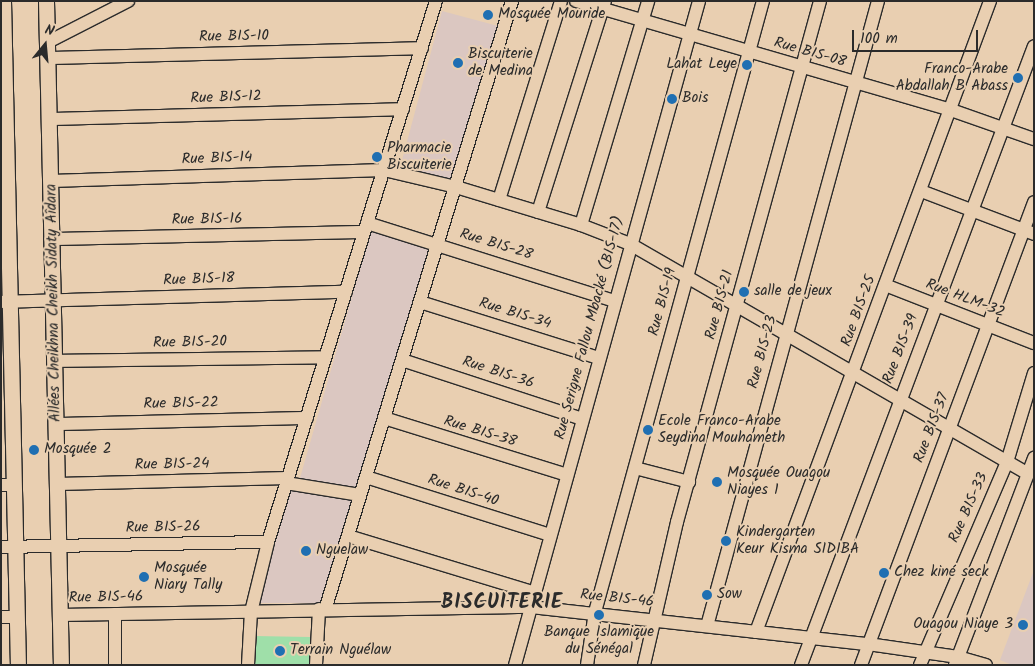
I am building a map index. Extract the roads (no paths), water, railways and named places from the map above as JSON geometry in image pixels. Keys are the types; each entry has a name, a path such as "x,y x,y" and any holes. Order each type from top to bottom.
{"main road":[{"name":"Allées Cheikhna Cheikh Sidaty Aîdara","path":"46,1 51,180 49,301 55,361 58,484 55,547 62,665"},
{"path":"2,9 5,239 8,302 6,364 8,485 17,617 18,665"}],"street":[{"path":"48,42 128,1"},
{"path":"248,665 251,612 268,542 436,1"},
{"path":"316,665 322,609 348,536 512,1"},
{"path":"499,200 561,1"},
{"name":"Rue BIS-08","path":"576,1 604,6 642,22 802,66 854,83 951,110 1004,126 1034,139"},
{"path":"581,225 648,1"},
{"name":"Rue Serigne Fallou Mbacké (BIS-17)","path":"515,665 614,301 699,1"},
{"name":"Rue BIS-19","path":"587,665 595,612 763,1"},
{"name":"Rue BIS-21","path":"644,665 689,482 820,1"},
{"name":"Rue BIS-23","path":"707,626 785,335 878,1"},
{"name":"Rue BIS-25","path":"756,632 854,373 990,1"},
{"path":"538,212 604,6"},
{"name":"Rue BIS-39","path":"801,665 899,400 1034,46"},
{"name":"Rue BIS-10","path":"48,58 422,48"},
{"name":"Rue BIS-12","path":"50,119 403,109"},
{"name":"Rue BIS-14","path":"51,180 384,170 456,187 581,225 630,244 736,307 1028,474"},
{"path":"921,192 1028,232"},
{"name":"Rue BIS-37","path":"861,665 988,325 1028,232 1034,202"},
{"name":"Rue BIS-16","path":"51,239 366,228"},
{"name":"Rue BIS-28","path":"366,228 438,245 614,301"},
{"name":"Rue HLM-32","path":"885,285 1034,342"},
{"name":"Rue BIS-18","path":"8,302 346,292"},
{"name":"Rue BIS-34","path":"420,302 599,358"},
{"name":"Rue BIS-20","path":"55,361 325,357"},
{"name":"Rue BIS-36","path":"402,360 582,419"},
{"name":"Rue BIS-33","path":"922,659 1007,462 1034,373"},
{"name":"Rue BIS-22","path":"56,424 307,418"},
{"name":"Rue BIS-38","path":"384,418 567,475"},
{"path":"957,661 1034,458"},
{"path":"635,468 689,482"},
{"name":"Rue BIS-40","path":"366,477 550,535"},
{"name":"Rue BIS-24","path":"58,484 287,480 360,495"},
{"path":"348,536 536,593"},
{"name":"Rue BIS-26","path":"13,547 268,542"},
{"name":"Rue BIS-46","path":"60,615 322,609 530,607 595,612 868,644 922,659 985,665"},
{"path":"115,614 116,665"},
{"path":"1,617 17,617"}],"place":[{"name":"Mosquée Mouride","path":"488,15"},
{"name":"Biscuiterie de Medina","path":"458,63"},
{"name":"Lahat Leye","path":"747,65"},
{"name":"Franco-Arabe Abdallah B Abass","path":"1018,78"},
{"name":"Bois","path":"672,99"},
{"name":"Pharmacie Biscuiterie","path":"377,157"},
{"name":"salle de jeux","path":"744,292"},
{"name":"Ecole Franco-Arabe Seydina Mouhameth","path":"648,430"},
{"name":"Mosquée 2","path":"34,450"},
{"name":"Mosquée Ouagou Niayes 1","path":"717,482"},
{"name":"Kindergarten Keur Kisma SIDIBA","path":"726,541"},
{"name":"Nguelaw","path":"306,551"},
{"name":"Chez kiné seck","path":"884,573"},
{"name":"Mosquée Niary Tally","path":"144,577"},
{"name":"Sow","path":"707,595"},
{"name":"Banque Islamique du Sénégal","path":"599,615"},
{"name":"Ouagou Niaye 3","path":"1023,625"},
{"name":"Terrain Nguélaw","path":"280,651"}],"district":[{"name":"BISCUITERIE","path":"502,603"}]}
